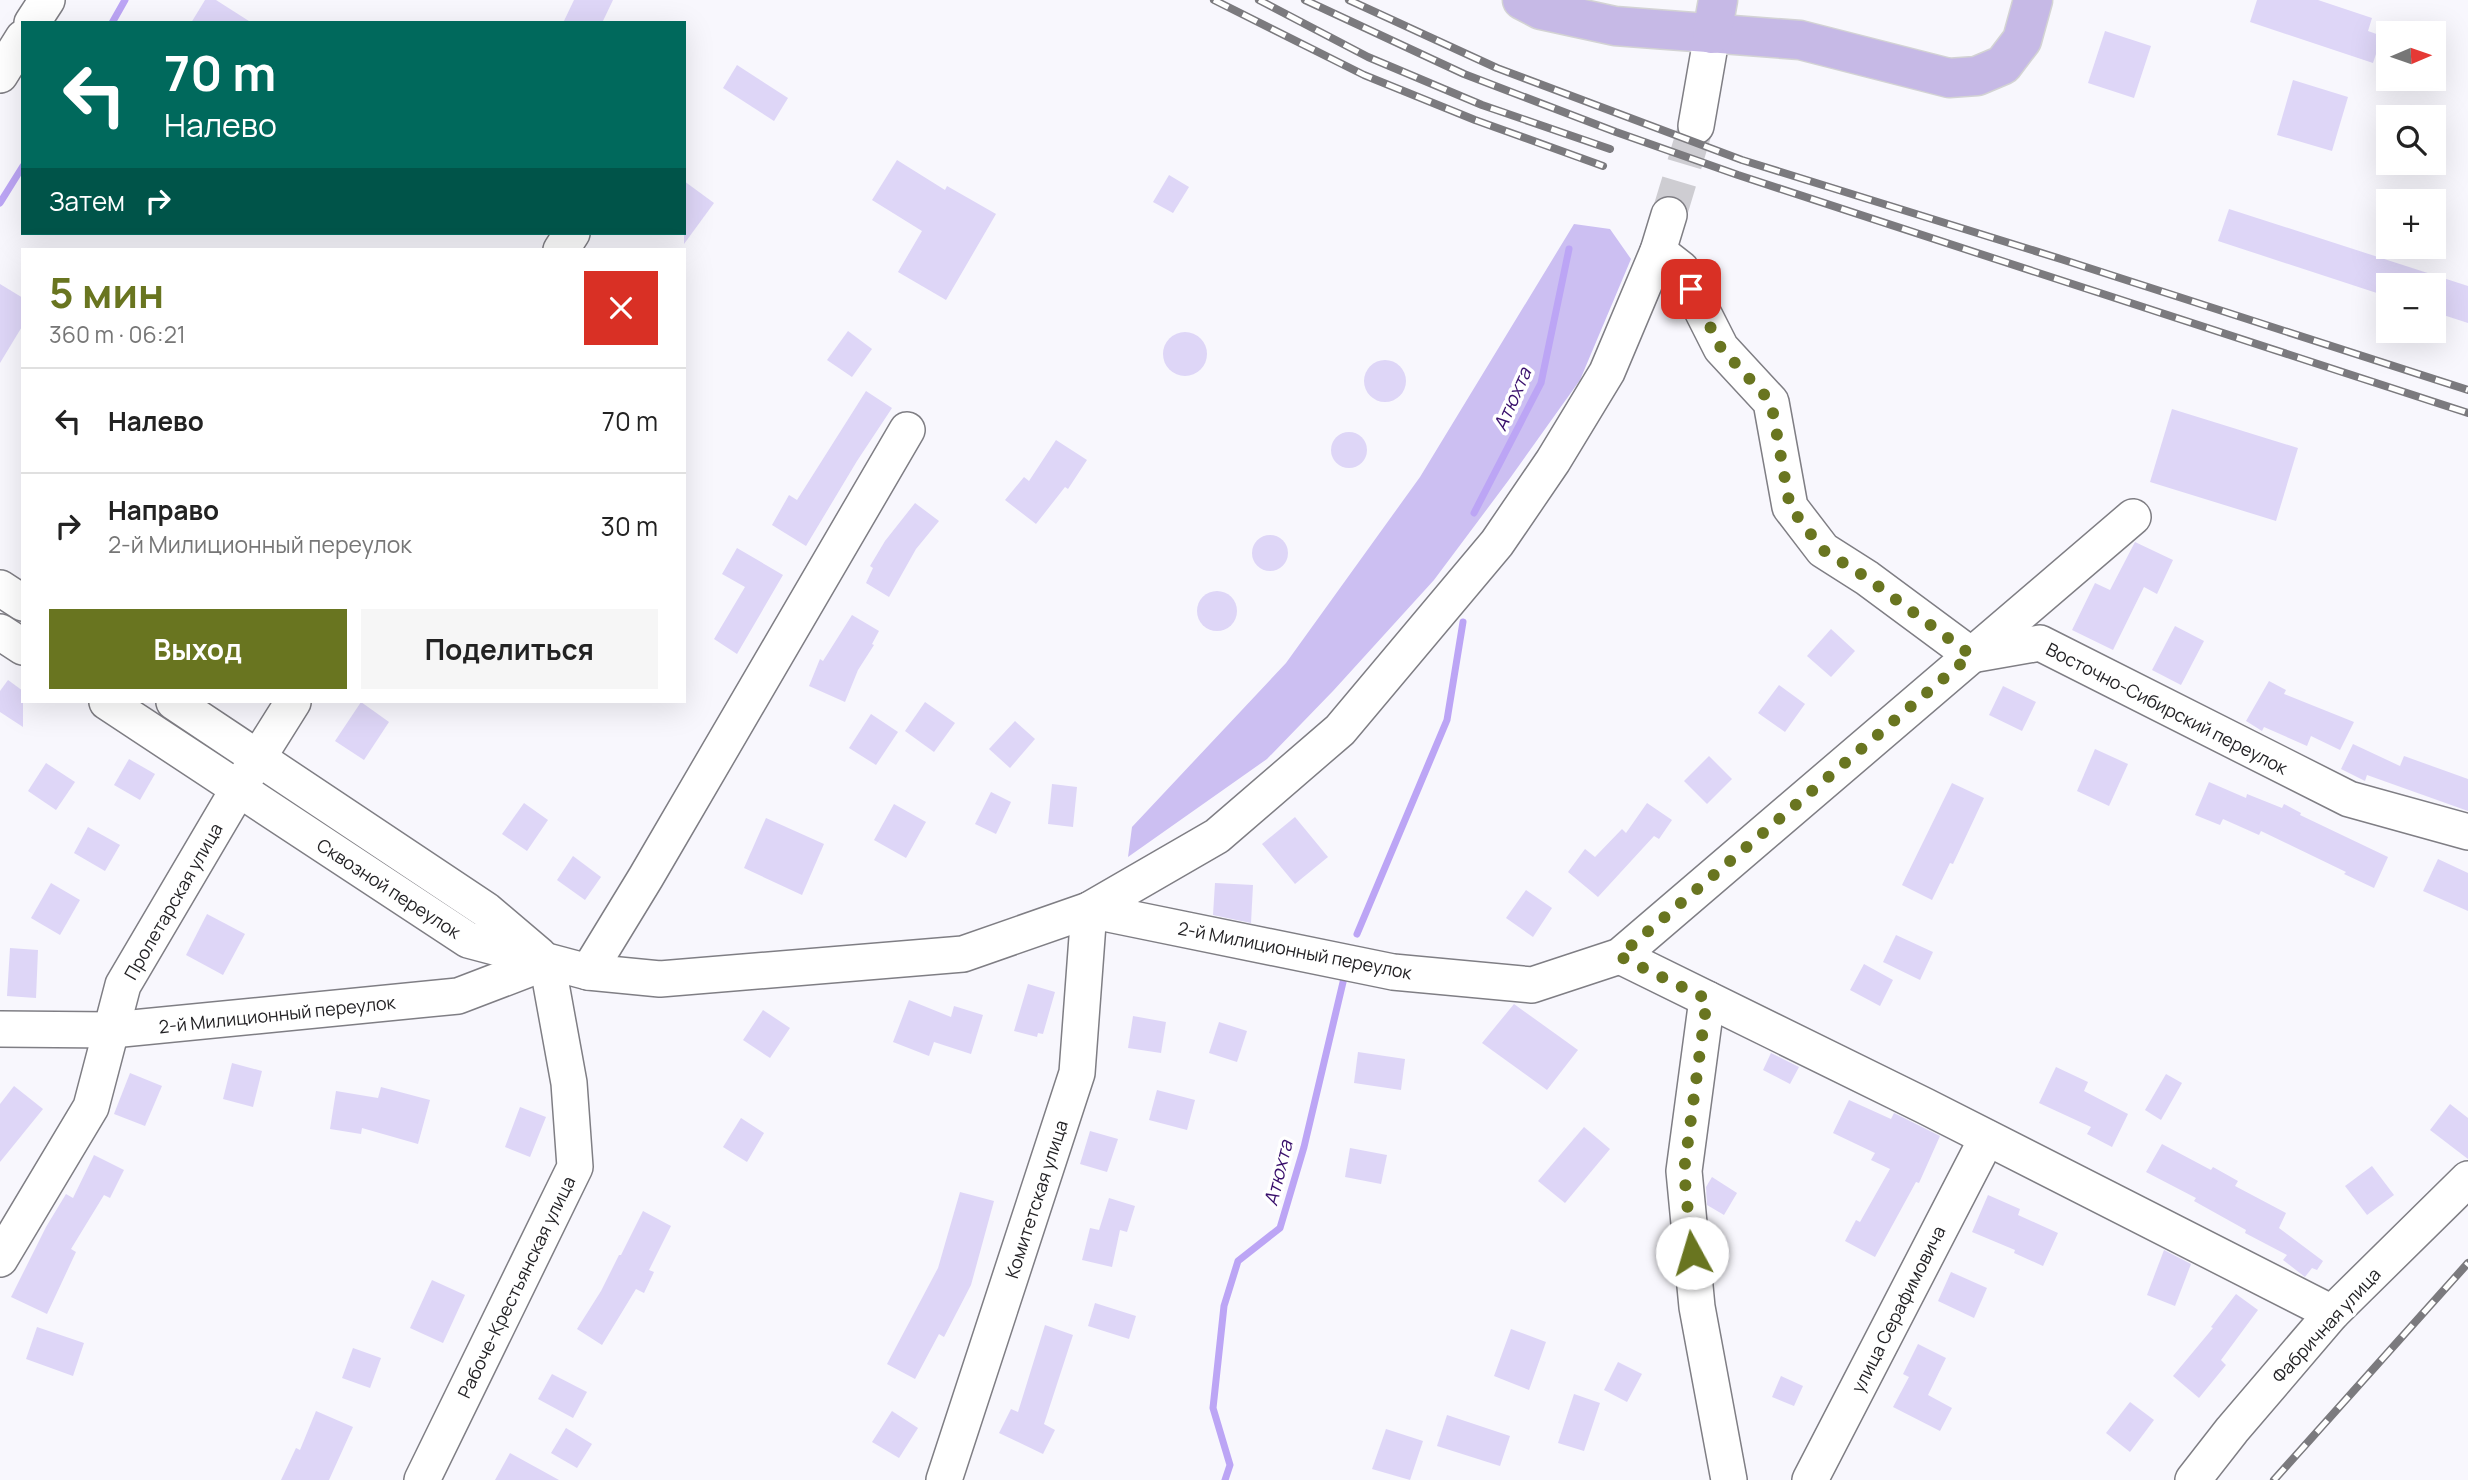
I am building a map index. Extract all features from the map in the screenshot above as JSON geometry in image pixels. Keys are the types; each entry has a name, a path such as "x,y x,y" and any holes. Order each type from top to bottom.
{"main road":[{"path":"1522,0 1541,10 1615,26 1715,17 1949,78 1977,76 2003,65 2022,40 2033,0"}],"street":[{"path":"1696,126 1715,17"},
{"path":"0,75 21,37"},
{"path":"547,962 588,972 660,978 963,954 1088,910 1217,836 1340,730 1497,543 1553,461 1607,372 1658,251 1669,215"},
{"path":"1658,251 1681,269 1721,348 1771,402 1790,507 1823,550 1867,578 1971,655"},
{"path":"588,972 907,430"},
{"name":"2-й Милиционный переулок","path":"1088,910 1393,972 1532,985 1619,956 2133,517"},
{"path":"0,588 21,602"},
{"path":"0,632 21,646"},
{"name":"Восточно-Сибирский переулок","path":"1971,655 2040,643 2349,799 2468,832"},
{"name":"Сквозной переулок","path":"109,703 468,940 547,962"},
{"name":"Сквозной переулок","path":"176,703 486,910 547,962"},
{"name":"Пролетарская улица","path":"0,1259 91,1107 123,985 292,703"},
{"name":"Комитетская улица","path":"944,1480 1077,1073 1088,910"},
{"path":"1619,956 2332,1313"},
{"name":"2-й Милиционный переулок","path":"0,1028 112,1030 458,996 547,962"},
{"name":"Рабоче-Крестьянская улица","path":"422,1480 575,1167 569,1083 547,962"},
{"path":"1707,999 1684,1171 1697,1307 1729,1480"},
{"name":"улица Серафимовича","path":"1810,1480 1987,1138"},
{"name":"Фабричная улица","path":"2193,1480 2332,1313 2468,1179"}],"shaded area":[{"path":"1574,224 1610,229 1631,259 1580,380 1434,580 1333,691 1267,759 1128,857 1132,827 1286,663 1420,477"}],"building":[{"path":"205,0 216,0 249,21 192,21"},
{"path":"574,0 613,0 603,21 564,21"},
{"path":"2257,0 2318,0 2372,18 2368,31 2376,34 2376,54 2373,63 2250,22"},
{"path":"2105,31 2151,46 2134,98 2088,83"},
{"path":"737,65 788,98 774,121 723,88"},
{"path":"2293,80 2348,97 2332,151 2277,135"},
{"path":"897,160 945,190 947,186 996,214 946,300 898,272 922,231 872,200"},
{"path":"1169,175 1189,187 1173,213 1153,202"},
{"path":"686,182 714,203 684,244 686,235"},
{"path":"2229,209 2376,256 2376,259 2384,259 2428,273 2376,273 2376,293 2218,241"},
{"path":"2446,279 2468,286 2468,323 2446,316"},
{"path":"0,284 21,297 21,328 0,363"},
{"path":"848,331 872,349 852,377 827,360"},
{"path":"1185,332 1194,333 1201,338 1206,345 1206,363 1201,370 1194,375 1185,376 1176,375 1169,370 1164,363 1163,354 1164,345 1169,338 1176,333"},
{"path":"1385,360 1400,366 1406,381 1400,396 1385,402 1370,396 1364,381 1370,366"},
{"path":"866,391 892,408 806,546 772,525 789,495 797,500"},
{"path":"2172,409 2298,448 2276,521 2150,482"},
{"path":"1349,432 1362,437 1367,450 1362,463 1349,468 1336,463 1331,450 1336,437"},
{"path":"1056,440 1087,460 1068,489 1065,487 1036,524 1005,500 1024,477 1029,481"},
{"path":"915,503 939,521 916,549 889,597 866,583 873,568 870,566 885,541"},
{"path":"1270,535 1283,540 1288,553 1283,566 1270,571 1257,566 1252,553 1257,540"},
{"path":"2135,542 2173,560 2157,594 2144,587 2113,650 2072,630 2095,583 2110,590"},
{"path":"737,548 783,575 737,654 714,639 745,587 722,574"},
{"path":"1217,591 1231,597 1237,611 1231,625 1217,631 1203,625 1197,611 1203,597"},
{"path":"852,615 879,631 845,702 809,686 820,659 823,661"},
{"path":"2175,626 2204,641 2181,685 2152,670"},
{"path":"1831,629 1855,651 1831,677 1807,656"},
{"path":"8,680 21,690 23,727 0,712 0,691"},
{"path":"2269,681 2286,690 2284,694 2354,722 2340,750 2311,736 2307,746 2264,727 2262,731 2246,721"},
{"path":"1779,685 1805,704 1785,732 1758,713"},
{"path":"2003,686 2036,702 2022,731 1989,715"},
{"path":"925,702 955,723 934,752 905,731"},
{"path":"360,703 389,722 364,760 335,741"},
{"path":"871,714 898,732 876,765 849,748"},
{"path":"1015,721 1035,739 1010,768 989,749"},
{"path":"2353,744 2400,766 2404,756 2468,779 2468,811 2367,775 2365,781 2341,769"},
{"path":"2095,749 2128,764 2109,806 2077,791"},
{"path":"1709,756 1732,779 1707,804 1684,781"},
{"path":"129,759 155,774 140,800 114,785"},
{"path":"46,763 75,782 56,810 28,791"},
{"path":"2209,782 2246,798 2247,794 2282,808 2284,804 2301,813 2300,815 2388,857 2374,888 2261,831 2259,835 2223,819 2220,825 2195,815"},
{"path":"1952,783 1984,798 1953,864 1950,863 1932,900 1902,885"},
{"path":"1052,784 1077,787 1073,827 1048,824"},
{"path":"991,792 1011,802 996,834 975,824"},
{"path":"524,803 548,820 527,851 502,834"},
{"path":"1647,803 1672,820 1659,839 1654,836 1598,897 1568,872 1585,849 1595,857 1622,829 1626,833"},
{"path":"894,804 926,822 906,858 874,840"},
{"path":"1295,817 1328,857 1295,884 1262,844"},
{"path":"766,818 824,844 802,895 744,868"},
{"path":"88,827 120,845 105,871 74,853"},
{"path":"573,856 601,877 585,900 557,880"},
{"path":"2438,859 2468,873 2468,911 2423,891"},
{"path":"51,883 80,900 60,935 31,918"},
{"path":"1215,883 1253,885 1251,923 1213,915"},
{"path":"1526,890 1552,908 1533,937 1506,918"},
{"path":"207,914 245,934 223,975 186,955"},
{"path":"1896,935 1933,952 1920,980 1883,962"},
{"path":"10,948 38,950 36,998 7,996"},
{"path":"1864,964 1893,980 1880,1006 1850,990"},
{"path":"1028,984 1055,992 1043,1034 1038,1033 1037,1037 1014,1031"},
{"path":"909,1000 951,1017 954,1006 983,1015 971,1054 934,1042 929,1056 893,1042"},
{"path":"1514,1004 1578,1050 1547,1090 1482,1043"},
{"path":"763,1010 790,1028 770,1058 743,1040"},
{"path":"1133,1016 1166,1022 1161,1053 1128,1048"},
{"path":"1219,1022 1247,1031 1237,1062 1209,1053"},
{"path":"1358,1052 1405,1059 1401,1090 1354,1083"},
{"path":"1771,1053 1799,1067 1790,1084 1763,1070"},
{"path":"232,1063 262,1071 253,1107 223,1099"},
{"path":"2056,1067 2088,1082 2084,1091 2128,1114 2112,1147 2087,1134 2091,1127 2039,1103"},
{"path":"130,1073 162,1086 145,1126 114,1114"},
{"path":"2166,1074 2182,1083 2161,1120 2145,1110"},
{"path":"14,1086 43,1109 0,1162 0,1104"},
{"path":"381,1087 430,1100 418,1144 362,1128 361,1134 330,1129 336,1091 378,1098"},
{"path":"1157,1090 1195,1100 1187,1130 1149,1120"},
{"path":"1849,1100 1891,1119 1894,1113 1940,1136 1919,1183 1916,1182 1875,1257 1845,1241 1856,1220 1860,1222 1890,1169 1871,1160 1875,1153 1833,1133"},
{"path":"2450,1104 2468,1118 2468,1159 2430,1130"},
{"path":"520,1107 546,1117 530,1157 505,1147"},
{"path":"741,1118 764,1133 747,1162 723,1147"},
{"path":"1584,1127 1610,1149 1565,1203 1538,1181"},
{"path":"1090,1131 1118,1139 1107,1172 1080,1164"},
{"path":"2162,1144 2211,1170 2213,1167 2238,1181 2235,1186 2286,1213 2279,1228 2323,1261 2317,1270 2312,1268 2305,1277 2283,1260 2287,1255 2245,1233 2246,1230 2194,1201 2196,1198 2146,1172"},
{"path":"1350,1148 1387,1155 1381,1184 1345,1177"},
{"path":"94,1155 124,1170 110,1198 104,1195 71,1249 76,1252 47,1314 11,1297 46,1227 66,1194 73,1198"},
{"path":"2372,1166 2394,1195 2367,1215 2345,1186"},
{"path":"1712,1177 1737,1193 1724,1215 1707,1205 1706,1187"},
{"path":"960,1192 994,1201 971,1285 944,1337 939,1334 915,1379 887,1364 938,1268"},
{"path":"1988,1195 2020,1209 2018,1215 2058,1233 2043,1266 2014,1253 2015,1250 1972,1232"},
{"path":"1109,1198 1135,1206 1127,1232 1120,1230 1112,1267 1082,1260 1090,1228 1099,1230"},
{"path":"643,1211 671,1226 649,1270 654,1272 644,1293 636,1289 602,1345 577,1329 601,1291"},
{"path":"2164,1250 2191,1264 2175,1306 2147,1295"},
{"path":"1951,1272 1987,1288 1974,1318 1938,1301"},
{"path":"432,1280 465,1295 443,1343 410,1328"},
{"path":"2236,1294 2258,1310 2221,1360 2226,1365 2199,1398 2173,1376 2213,1328 2211,1327"},
{"path":"1095,1303 1136,1316 1129,1339 1088,1326"},
{"path":"1045,1325 1073,1335 1044,1424 1055,1430 1043,1454 999,1433 1011,1409 1018,1412"},
{"path":"37,1327 84,1343 73,1376 26,1359"},
{"path":"1511,1329 1546,1342 1529,1390 1494,1376"},
{"path":"1918,1344 1946,1358 1928,1395 1952,1408 1940,1431 1893,1407 1909,1377 1903,1374"},
{"path":"353,1348 381,1358 370,1388 342,1378"},
{"path":"1618,1362 1642,1374 1627,1402 1604,1390"},
{"path":"552,1374 587,1392 573,1418 538,1399"},
{"path":"1781,1376 1803,1386 1794,1406 1772,1397"},
{"path":"1574,1394 1600,1403 1584,1451 1558,1443"},
{"path":"2130,1402 2154,1420 2130,1452 2106,1433"},
{"path":"316,1411 353,1427 329,1480 281,1480 296,1448 300,1450"},
{"path":"892,1411 918,1428 899,1458 872,1442"},
{"path":"1447,1415 1510,1436 1500,1466 1437,1446"},
{"path":"566,1428 592,1444 577,1468 551,1453"},
{"path":"1386,1429 1423,1441 1410,1480 1372,1469"},
{"path":"510,1453 559,1480 495,1480"}],"waterway":[{"path":"113,21 125,0"},
{"path":"0,203 21,169"},
{"name":"Атюхта","path":"1474,513 1541,383 1569,249"},
{"name":"Атюхта","path":"1357,934 1447,720 1463,622"},
{"name":"Атюхта","path":"1225,1480 1230,1465 1213,1408 1224,1306 1238,1261 1280,1228 1304,1147 1344,978"}],"tunnel":[{"path":"1669,215 1696,126"}],"railway":[{"path":"1214,0 1364,75 1475,120 1603,166"},
{"path":"1259,0 1368,57 1482,105 1610,149"},
{"path":"1305,0 1464,74 1616,132 1738,175 2468,413"},
{"path":"1349,0 1497,68 1742,160 2468,390"},
{"path":"2274,1480 2468,1263"}],"route":[{"path":"1691,289 1721,348 1771,402 1790,507 1823,550 1867,578 1971,655 1619,956 1707,999 1684,1171 1692,1253"}]}
